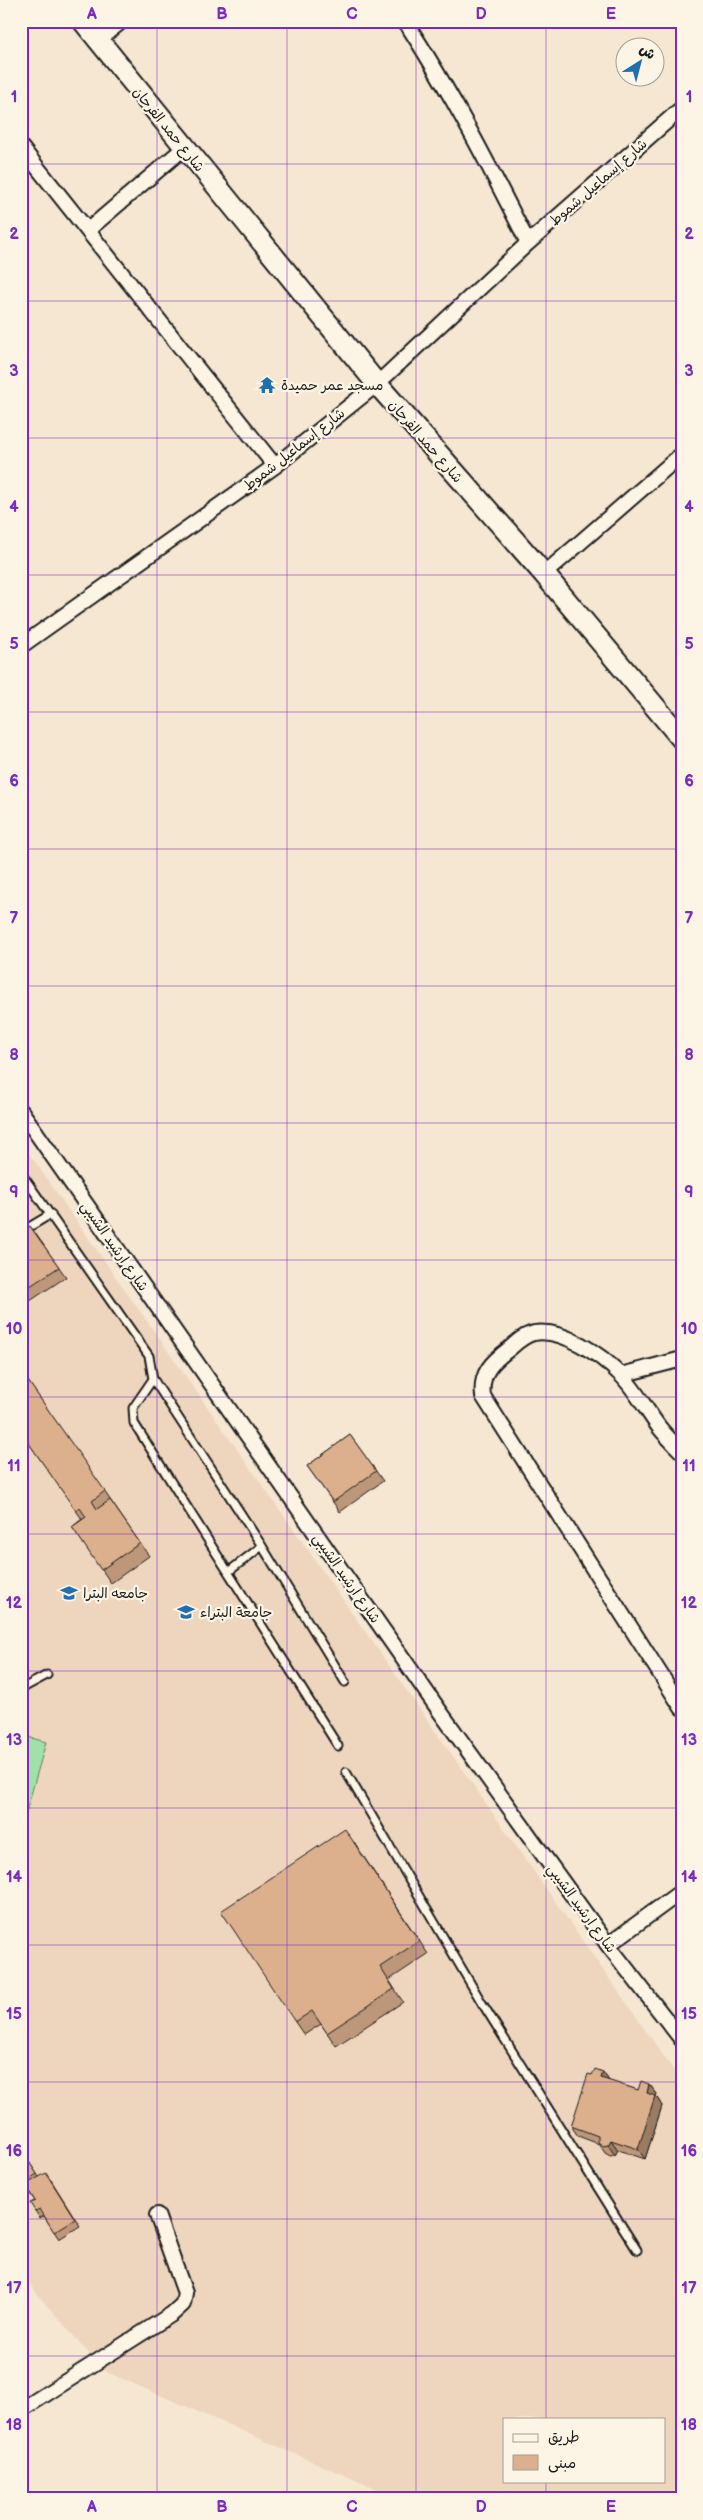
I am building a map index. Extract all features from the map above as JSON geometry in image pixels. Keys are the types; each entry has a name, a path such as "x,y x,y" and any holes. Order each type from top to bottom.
{"street":[{"name":"شارع حمد الفرحان","path":"83,21 377,384 544,574 682,739"},
{"path":"98,40 122,21"},
{"path":"405,21 432,62 481,151 528,243"},
{"name":"شارع إسماعيل شموط","path":"21,646 275,466 377,384 528,243 682,108"},
{"path":"21,147 275,466"},
{"path":"88,230 184,148"},
{"path":"544,574 682,454"},
{"name":"شارع ارشيد الشيبي","path":"21,1111 441,1713 608,1945 682,2040"},
{"path":"682,1452 621,1375 586,1347 553,1333 535,1333 524,1336 492,1362 482,1385 483,1396 532,1476 682,1708"},
{"path":"621,1375 682,1359"},
{"path":"608,1945 682,1892"},
{"path":"21,2410 172,2314 183,2304 185,2293 157,2215"}],"lane":[{"path":"21,1172 149,1356 153,1379 262,1546 345,1682"},
{"path":"21,1232 51,1214"},
{"path":"153,1379 133,1408 134,1423 338,1746"},
{"path":"228,1572 262,1546"},
{"path":"21,1689 47,1675"},
{"path":"346,1772 482,2003 637,2250"}],"path":[{"path":"21,1596 25,1597 21,1608"}],"shaded area":[{"name":"جامعة البتراء","path":"21,1142 682,2082 682,2499 399,2499 104,2371 38,2295 21,2271"}],"green space":[{"path":"21,1735 46,1742 21,1830"}],"building":[{"path":"30,1226 59,1267 21,1292 21,1232"},
{"path":"21,1371 105,1491 92,1501 97,1509 110,1500 140,1543 101,1570 72,1527 86,1517 80,1508 76,1511 21,1432"},
{"path":"350,1435 376,1471 333,1502 307,1466"},
{"path":"345,1829 419,1941 380,1967 394,1989 327,2033 312,2011 295,2022 221,1911"},
{"path":"595,2069 603,2072 601,2078 638,2090 641,2081 649,2084 647,2093 655,2096 638,2149 611,2140 608,2145 603,2146 598,2142 598,2136 571,2126 588,2074 592,2075"},
{"path":"21,2150 37,2174 23,2183 21,2180"},
{"path":"46,2173 75,2219 54,2232 40,2209 35,2211 30,2203 35,2201 25,2185"}],"place":[{"name":"مسجد عمر حميدة","path":"267,385"},
{"name":"جامعه البترا","path":"69,1593"},
{"name":"جامعة البتراء","path":"186,1612"}]}
